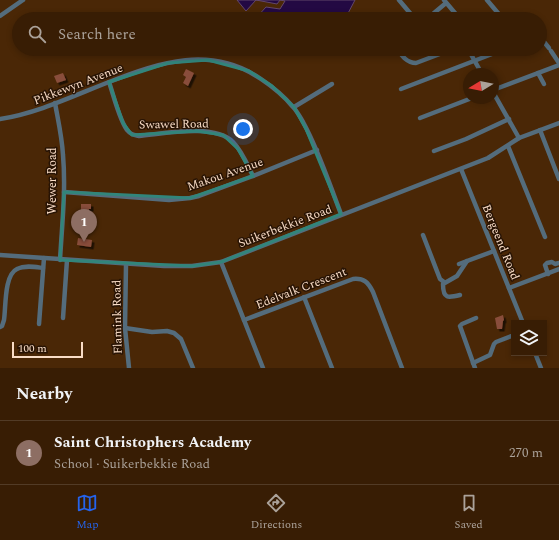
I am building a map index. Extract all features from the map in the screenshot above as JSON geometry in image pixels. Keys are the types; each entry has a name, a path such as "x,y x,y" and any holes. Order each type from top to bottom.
{"street":[{"path":"0,16 24,0"},
{"path":"399,0 409,12"},
{"path":"487,0 497,12"},
{"path":"435,12 445,1 454,12"},
{"path":"499,89 559,64 547,46"},
{"path":"403,56 411,63 416,63 431,56"},
{"path":"472,56 479,68"},
{"path":"401,89 485,56"},
{"name":"Pikkewyn Avenue","path":"0,119 31,112 109,82 168,63 188,60 208,60 229,63 249,71 272,86 294,108 317,150 341,214"},
{"path":"538,73 544,84"},
{"name":"Swawel Road","path":"109,82 123,123 132,135 139,136 197,131 223,135 232,140 253,176"},
{"path":"294,108 332,84"},
{"path":"420,118 463,101"},
{"path":"499,102 519,138"},
{"name":"Wewer Road","path":"55,103 63,155 64,192 60,260"},
{"path":"434,151 466,139 509,119"},
{"name":"Suikerbekkie Road","path":"0,255 126,265 192,266 221,262 488,158 519,138 559,122"},
{"path":"540,130 559,179"},
{"path":"508,146 545,237"},
{"name":"Makou Avenue","path":"64,192 169,200 190,198 253,176 317,150"},
{"name":"Bergeend Road","path":"461,169 522,320"},
{"path":"423,235 440,279 444,282"},
{"path":"459,264 494,251"},
{"path":"39,324 44,258"},
{"path":"63,318 67,260"},
{"path":"444,282 457,276 467,261"},
{"path":"221,262 263,368"},
{"path":"548,274 545,265 546,263 559,263"},
{"name":"Flamink Road","path":"126,265 125,328 129,368"},
{"path":"0,327 2,326 4,320 8,281 11,275 17,269 21,268 43,268"},
{"path":"509,288 559,270"},
{"name":"Edelvalk Crescent","path":"244,320 353,278 359,278 365,280 373,292 402,368"},
{"path":"444,282 443,288 448,297 450,298 460,295"},
{"path":"304,297 332,368"},
{"path":"475,368 460,326 476,318"},
{"path":"125,328 152,332 167,331 174,333 180,340 193,368"},
{"path":"473,363 490,355 494,344 511,336"},
{"path":"536,356 541,368"}],"highlighted area":[{"path":"208,60 249,71 272,86 294,107 306,129 341,214 221,262 192,266 60,260 64,192 190,198 253,176 238,149 223,135 197,131 132,135 123,123 109,82 168,63"}],"shaded area":[{"path":"237,0 256,0 246,11"},
{"path":"256,0 280,0 277,4"},
{"path":"280,0 355,0 349,12 261,12 266,7 280,9 285,1"}],"building":[{"path":"186,69 194,73 188,86 183,83 186,77 183,75"},
{"path":"63,73 66,80 57,83 54,76"},
{"path":"81,204 91,204 91,209 89,209 88,214 81,213"},
{"path":"78,238 92,240 91,247 77,245"},
{"path":"503,315 504,320 502,329 497,329 495,318"}],"place":[{"name":"Saint Christophers Academy","path":"84,242"}]}
